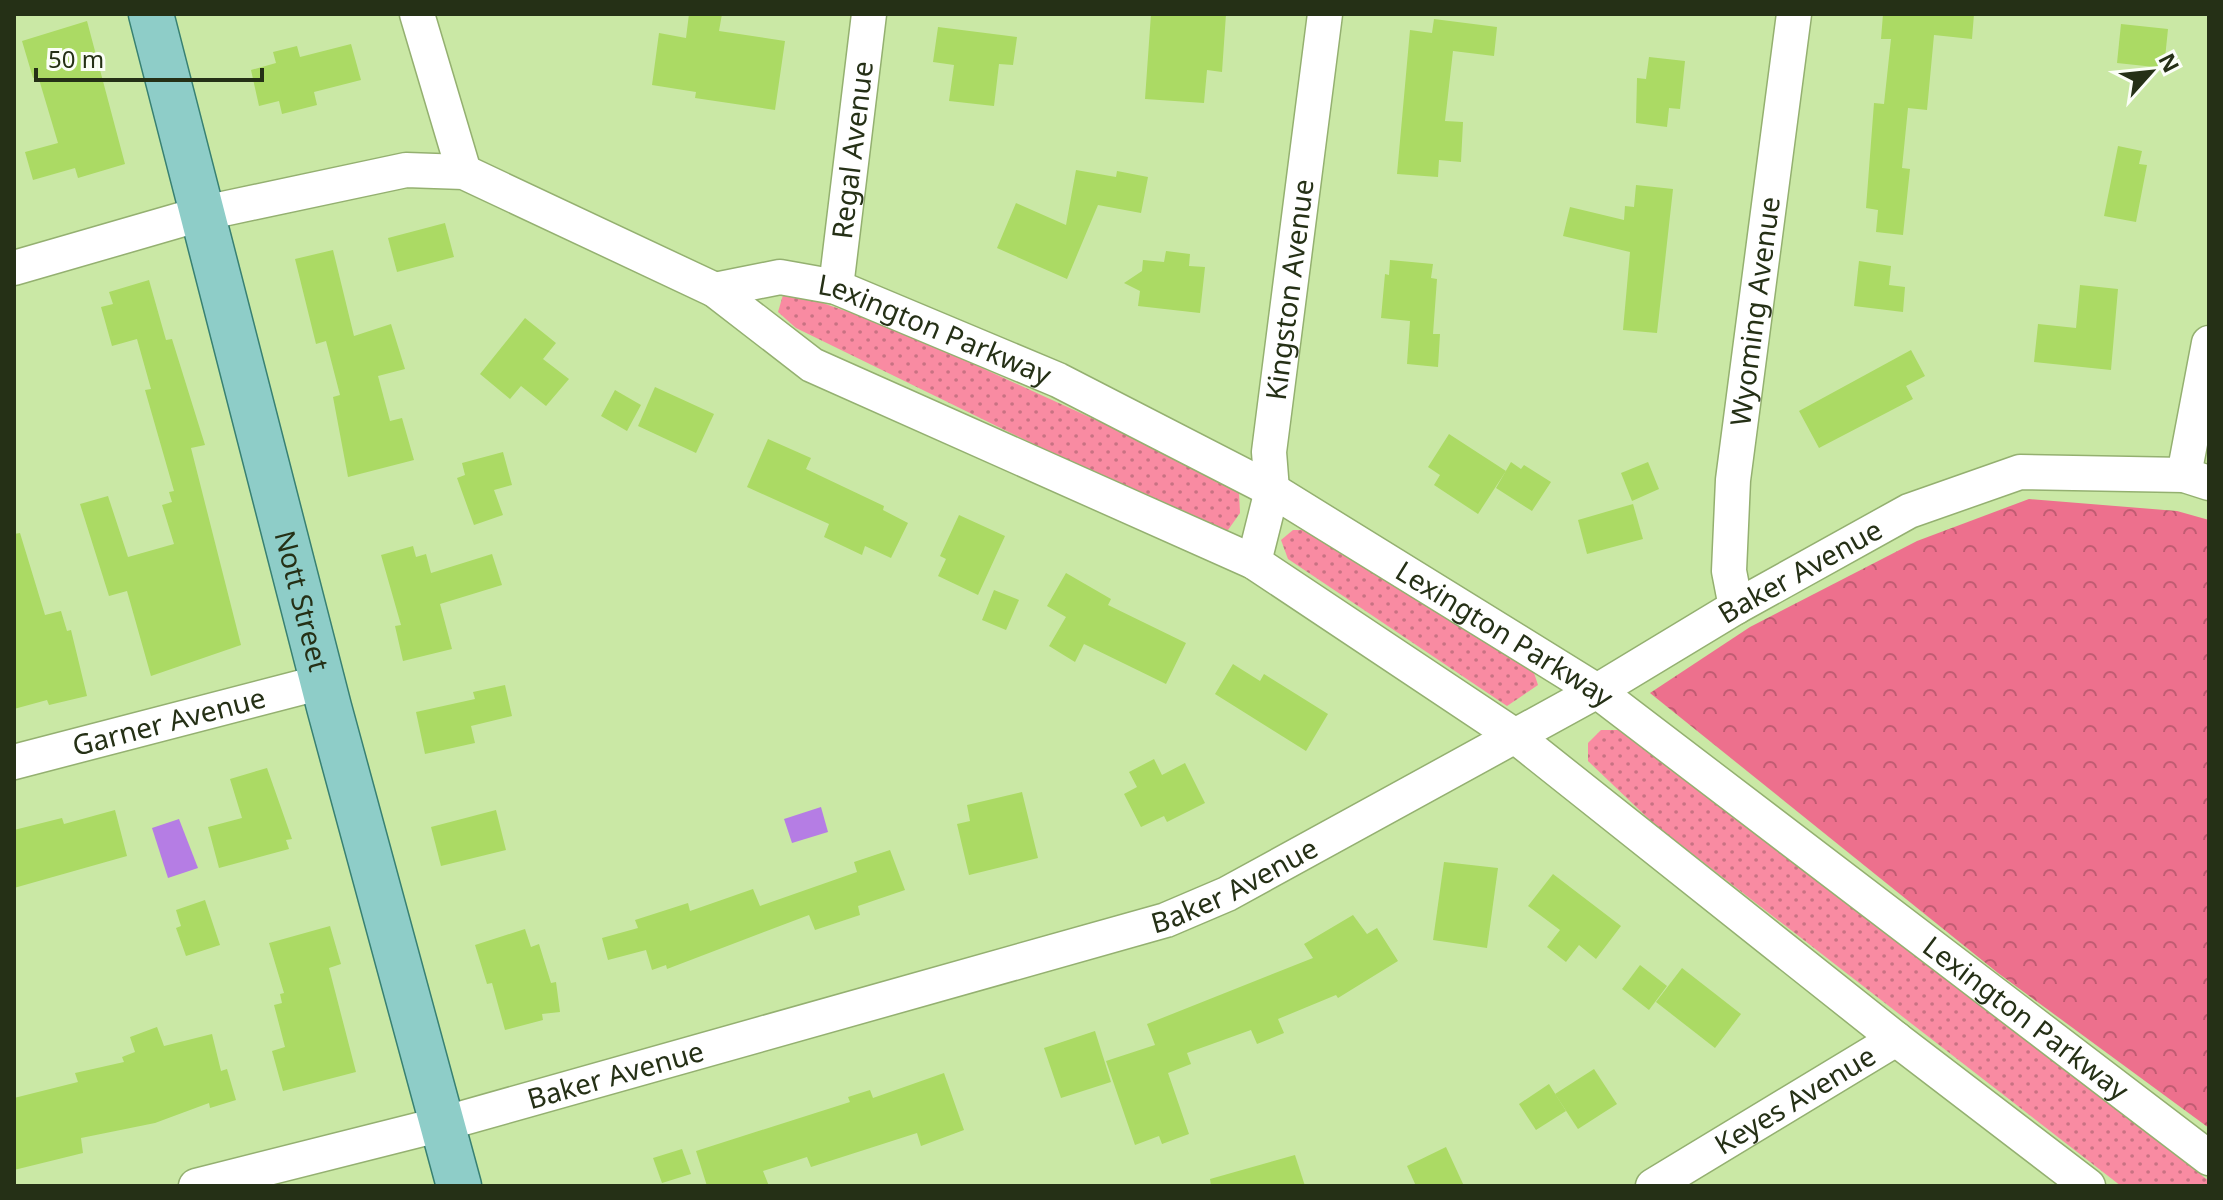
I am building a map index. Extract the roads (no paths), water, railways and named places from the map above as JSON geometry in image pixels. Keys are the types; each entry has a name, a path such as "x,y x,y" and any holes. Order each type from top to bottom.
{"main road":[{"name":"Nott Street","path":"151,14 322,682 459,1186"}],"street":[{"path":"417,14 464,172"},
{"name":"Regal Avenue","path":"836,287 869,14"},
{"name":"Kingston Avenue","path":"1254,562 1272,490 1269,452 1325,14"},
{"name":"Wyoming Avenue","path":"1736,607 1729,571 1733,480 1794,14"},
{"path":"14,268 204,213 406,170 464,172 715,290 812,365 1254,562 1515,736 1896,1039 2088,1186"},
{"name":"Lexington Parkway","path":"715,290 780,277 836,287 1058,380 1272,490 1597,691 2209,1158"},
{"path":"2197,479 2209,343"},
{"name":"Baker Avenue","path":"196,1186 442,1124 1166,920 1227,894 1597,691 1736,607 1909,511 2020,472 2197,479"},
{"name":"Garner Avenue","path":"14,762 322,682"},
{"name":"Keyes Avenue","path":"1653,1186 1896,1039"}]}
